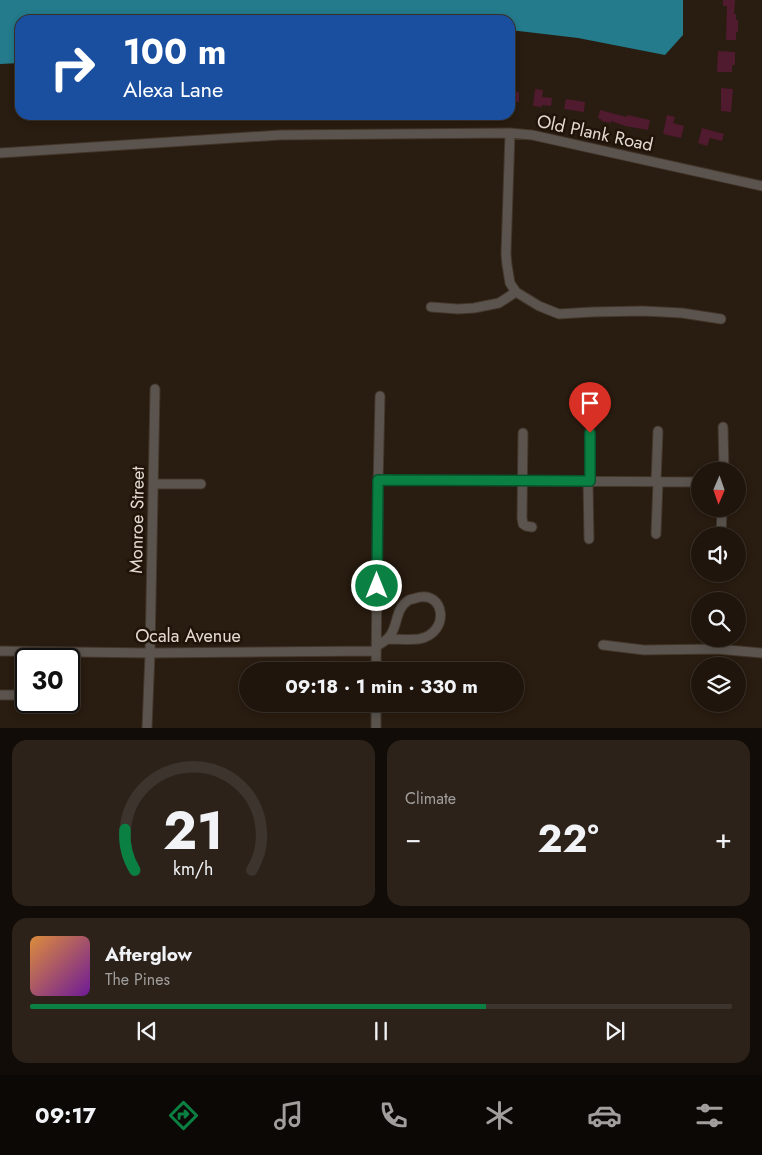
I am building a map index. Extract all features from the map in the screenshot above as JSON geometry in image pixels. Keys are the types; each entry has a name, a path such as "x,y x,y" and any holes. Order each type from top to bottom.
{"street":[{"name":"Old Plank Road","path":"0,153 280,135 510,133 532,135 762,186"},
{"path":"510,133 506,254 510,283 516,292 539,306 558,314 643,311 721,318"},
{"path":"431,307 474,308 499,303 516,292"},
{"name":"Monroe Street","path":"147,728 155,389"},
{"path":"376,662 380,396"},
{"path":"723,427 724,462"},
{"path":"656,534 658,431"},
{"path":"523,433 524,481 522,518 523,524 532,526"},
{"path":"589,539 590,433"},
{"path":"378,480 691,482"},
{"path":"154,484 201,484"},
{"path":"376,648 388,639 394,631 399,609 409,600 422,596 431,598 438,606 441,612 441,619 434,632 420,638 388,639"},
{"path":"602,645 644,650 717,649 762,654"},
{"name":"Ocala Avenue","path":"0,651 150,653 376,648"},
{"path":"0,695 15,696"},
{"path":"376,712 376,728"}],"water":[{"path":"0,0 683,0 683,35 665,55 578,38 515,31 515,15 15,15 15,63 0,64"}],"building":[{"path":"723,0 735,0 734,14 736,14 736,20 738,20 736,40 726,40 727,6 723,6"},
{"path":"718,51 735,52 735,65 732,65 732,72 717,72"},
{"path":"721,88 733,89 731,112 721,111"},
{"path":"535,89 543,90 542,97 552,98 551,106 533,106"},
{"path":"515,92 519,92 519,102 515,102"},
{"path":"566,99 585,102 584,112 564,109"},
{"path":"600,110 627,117 627,115 650,120 648,130 625,126 611,121 611,123 601,121 598,118"},
{"path":"667,115 675,117 673,123 684,126 681,138 663,134"},
{"path":"702,128 724,134 722,141 710,138 707,146 698,143"}],"route":[{"path":"377,586 378,480 590,481 590,433"}]}
